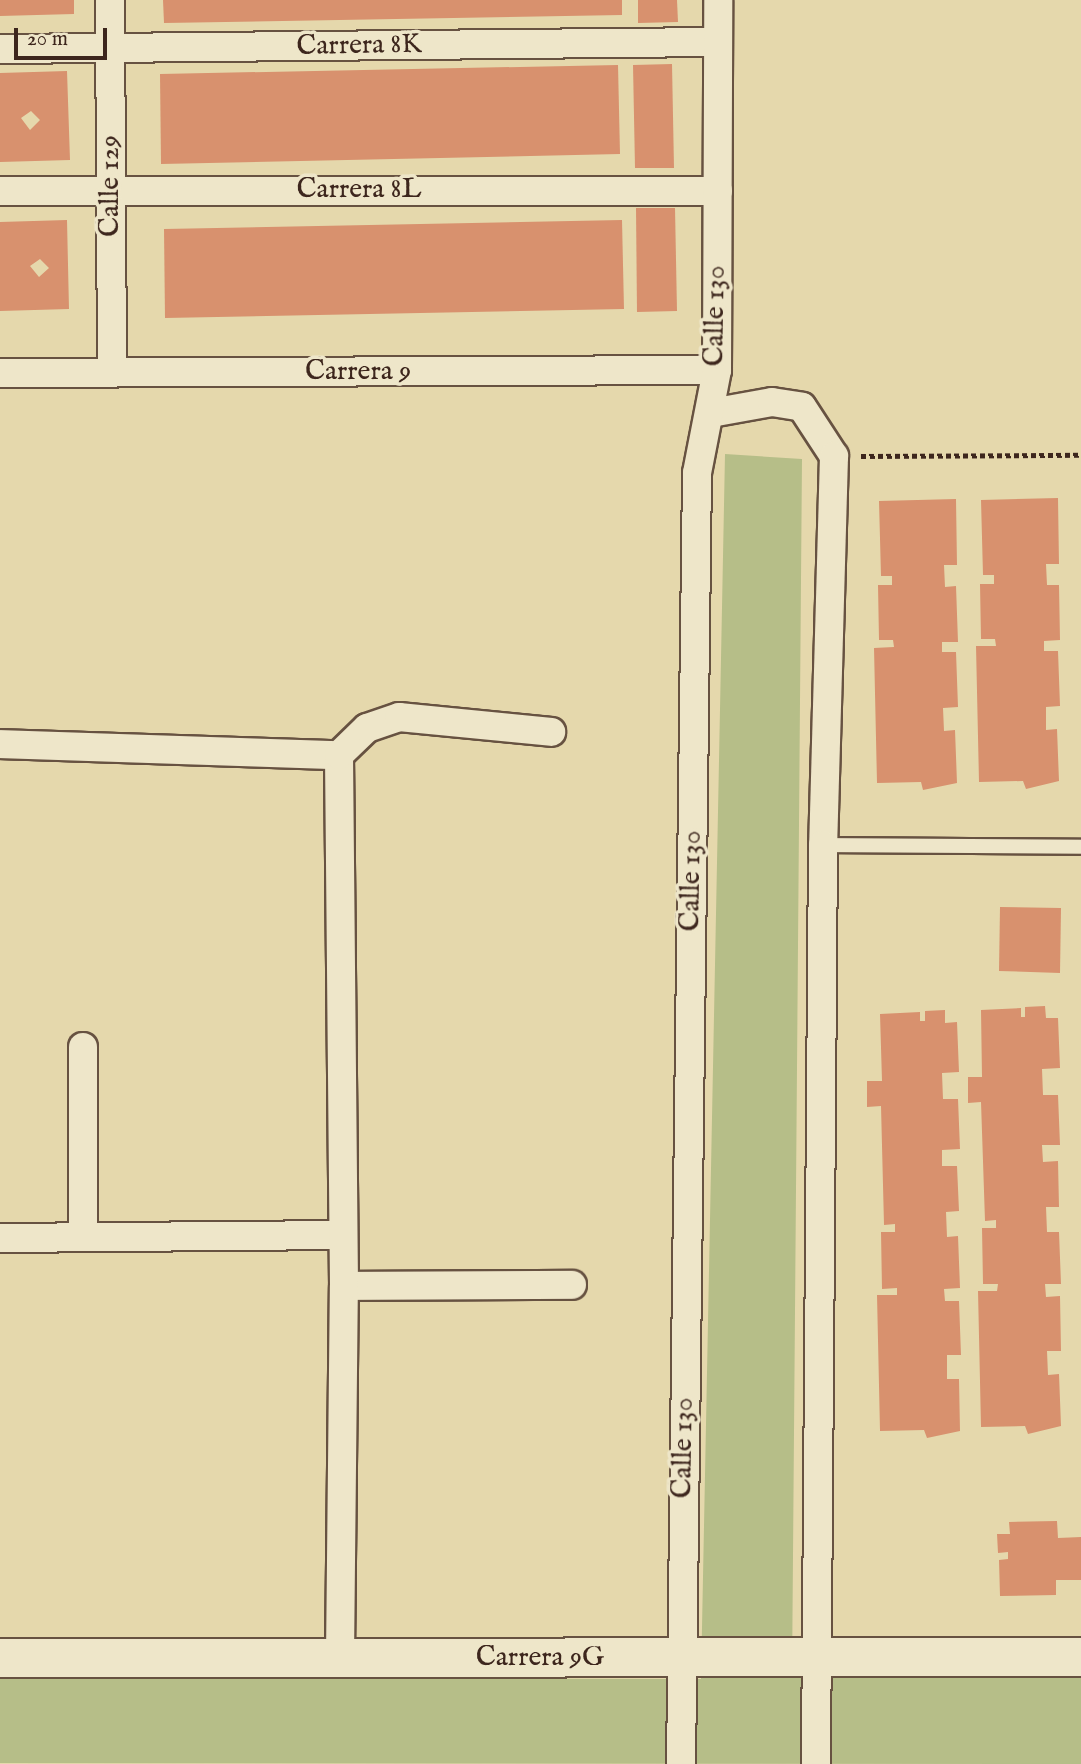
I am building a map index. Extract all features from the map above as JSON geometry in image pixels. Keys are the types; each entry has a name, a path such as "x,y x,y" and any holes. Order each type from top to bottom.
{"street":[{"name":"Calle 129","path":"110,0 112,372"},
{"name":"Calle 130","path":"681,1764 697,473 711,413 717,370 718,0"},
{"name":"Carrera 8K","path":"0,49 718,42"},
{"name":"Carrera 8L","path":"0,191 718,191"},
{"name":"Carrera 9","path":"0,373 717,370"},
{"path":"711,413 772,402 802,407 834,456 823,845 814,1658 816,1764"},
{"path":"0,744 339,755 367,728 400,717 551,732"},
{"path":"339,755 344,1286 340,1657"},
{"path":"83,1047 83,1237"},
{"path":"0,1238 343,1236"},
{"path":"344,1286 572,1285"},
{"name":"Carrera 9G","path":"0,1658 1081,1657"}],"lane":[{"path":"823,845 1081,848"}],"path":[{"path":"834,456 1081,455"}],"green space":[{"path":"725,454 802,459 792,1678 1081,1678 1081,1764 0,1763 0,1678 701,1679"}],"building":[{"path":"0,0 74,0 74,14 0,16"},
{"path":"163,0 622,0 622,15 164,23"},
{"path":"638,0 677,0 678,22 638,23"},
{"path":"672,64 674,168 635,168 633,65"},
{"path":"618,65 620,154 161,164 160,74"},
{"path":"67,71 70,160 0,162 0,73","holes":["31,111 40,120 30,130 21,118"]},
{"path":"636,208 675,208 677,311 637,312"},
{"path":"67,220 69,309 0,311 0,222","holes":["40,259 49,268 39,277 30,266"]},
{"path":"622,220 624,309 165,318 164,229"},
{"path":"1058,498 1059,564 1046,564 1047,585 1059,585 1060,640 1044,641 1044,651 1058,651 1060,706 1046,707 1046,730 1057,729 1059,781 1026,789 1023,781 979,782 976,646 996,646 995,639 981,639 980,584 994,584 994,575 983,575 981,500"},
{"path":"956,499 957,565 944,565 945,587 956,586 958,642 942,642 942,652 956,652 958,707 943,708 944,731 955,730 957,783 923,790 921,782 877,783 874,648 894,647 893,640 879,640 878,585 892,585 892,576 881,576 879,501"},
{"path":"1000,907 1061,908 1060,973 999,971"},
{"path":"1045,1006 1046,1018 1058,1018 1060,1068 1042,1069 1043,1095 1058,1095 1060,1145 1042,1145 1043,1162 1058,1161 1059,1207 1046,1207 1047,1232 1059,1232 1061,1284 1045,1284 1046,1297 1060,1296 1061,1351 1047,1351 1048,1375 1059,1374 1061,1426 1028,1434 1025,1426 981,1427 978,1291 997,1291 998,1284 983,1284 982,1228 996,1228 996,1220 985,1221 981,1102 968,1103 968,1077 982,1077 981,1010 1021,1008 1021,1017 1025,1017 1025,1007"},
{"path":"945,1010 945,1023 957,1022 959,1072 942,1073 943,1099 958,1099 960,1149 942,1150 942,1166 957,1166 959,1211 946,1212 947,1237 958,1236 960,1288 944,1289 945,1301 959,1301 961,1355 947,1355 947,1379 959,1379 960,1431 927,1438 924,1430 880,1431 877,1295 897,1295 897,1288 882,1289 881,1232 895,1232 895,1224 884,1225 881,1106 867,1107 867,1081 882,1081 880,1014 920,1012 920,1021 925,1021 925,1011"},
{"path":"1057,1521 1058,1538 1081,1537 1081,1580 1056,1580 1056,1595 1000,1596 999,1560 1008,1559 1008,1552 998,1553 997,1534 1010,1534 1009,1522"}]}
